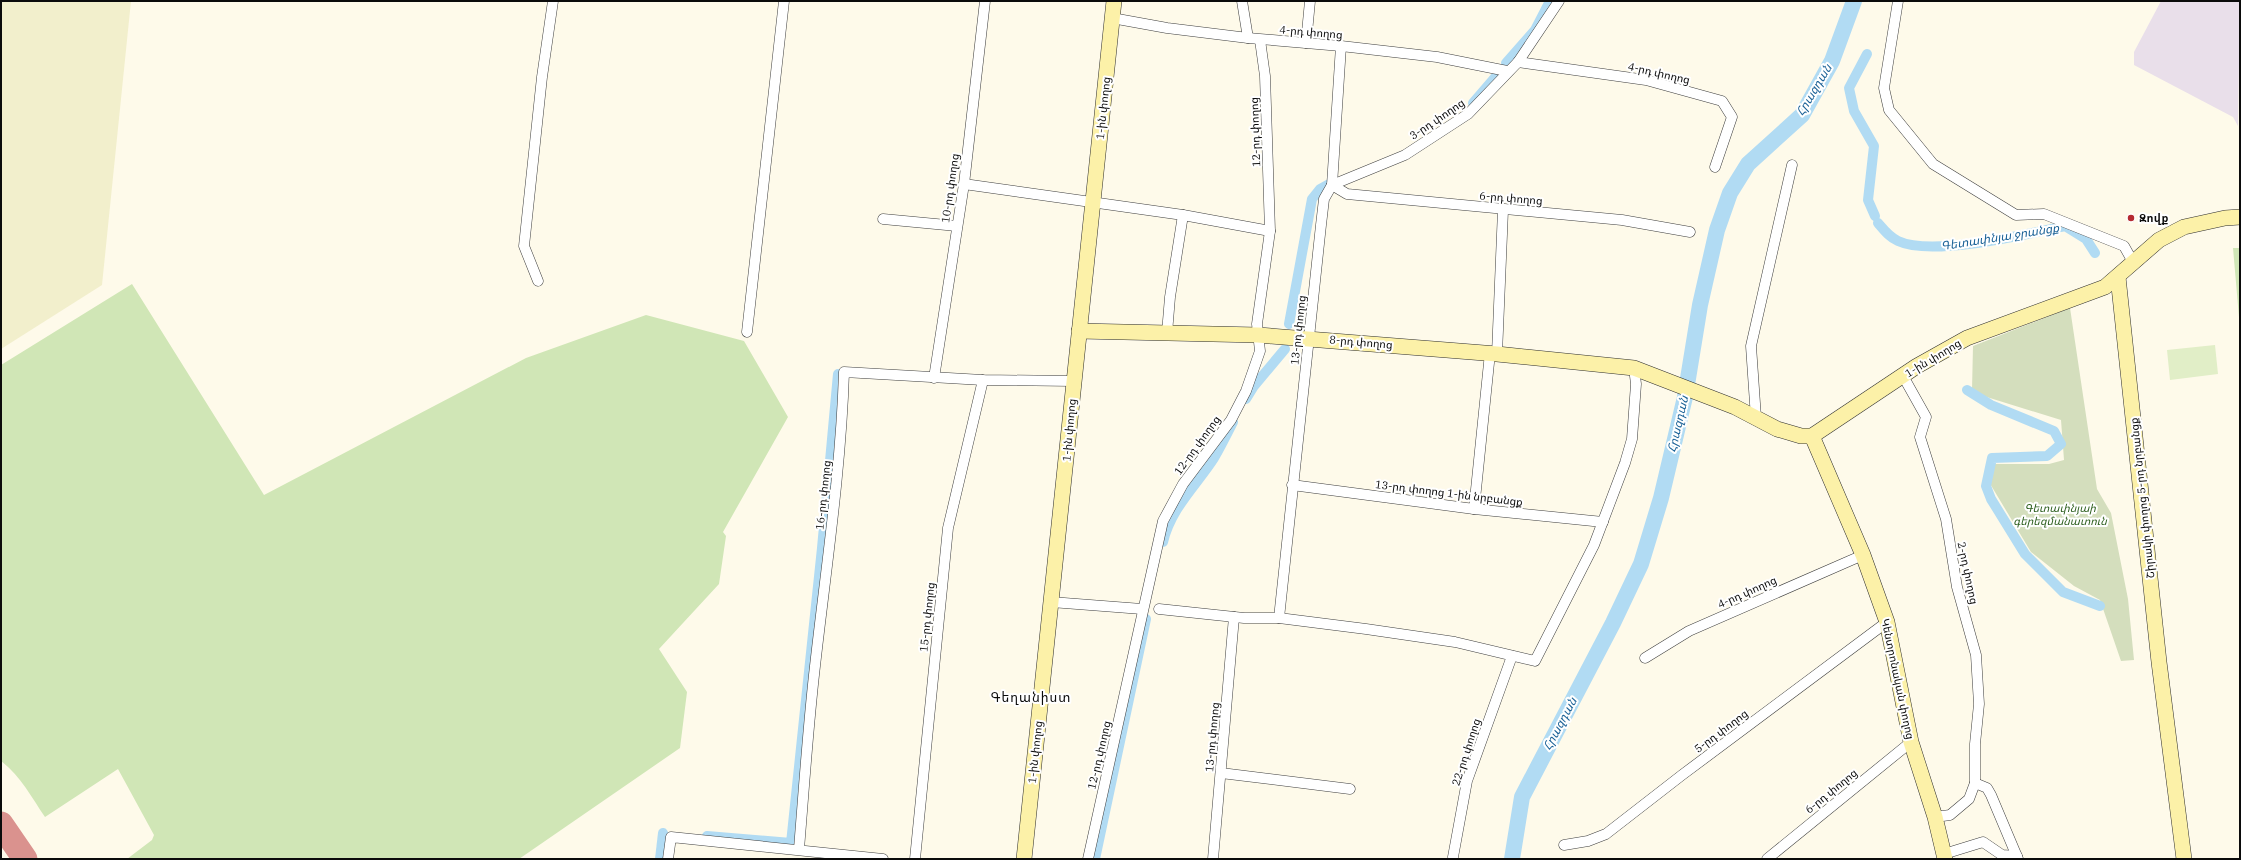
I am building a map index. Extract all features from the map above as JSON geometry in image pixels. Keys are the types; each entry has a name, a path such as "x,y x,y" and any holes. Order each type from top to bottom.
{"main road":[{"name":"1-ին փողոց","path":"1024,859 1063,500 1073,380 1080,332 1114,1"},
{"path":"2118,277 2159,240 2184,227 2225,218 2240,217"},
{"name":"1-ին փողոց","path":"1812,436 1903,376 1967,338 2105,287 2118,277"},
{"name":"Շիրակի փողոց 5-րդ նրբանցք","path":"2118,277 2159,662 2184,859"},
{"name":"8-րդ փողոց","path":"1080,332 1258,334 1494,353 1637,369 1735,407 1756,418"},
{"path":"1756,418 1776,429 1801,436 1812,436"},
{"name":"Կենտրոնական փողոց","path":"1812,436 1863,555 1887,622 1911,742 1935,817 1944,856"}],"street":[{"path":"538,281 524,246 542,77 553,1"},
{"path":"747,332 784,1"},
{"name":"10-րդ փողոց","path":"934,378 964,184 986,1"},
{"path":"1242,1 1248,38"},
{"path":"1306,43 1310,1"},
{"name":"3-րդ փողոց","path":"1332,185 1405,155 1468,114 1507,71 1518,62 1559,1"},
{"path":"1898,1 1884,88 1889,110 1933,164 2016,215 2044,214 2124,246 2133,262"},
{"name":"4-րդ փողոց","path":"1112,18 1167,28 1260,40 1341,46 1437,57 1507,71"},
{"name":"12-րդ փողոց","path":"1088,859 1142,609 1163,521 1183,484 1231,420 1246,391 1260,351 1257,324 1270,231 1265,76 1260,40"},
{"name":"13-րդ փողոց","path":"1279,618 1292,485 1324,199 1332,185 1341,46"},
{"name":"4-րդ փողոց","path":"1518,62 1646,80 1722,101 1732,117 1716,167"},
{"path":"1756,418 1751,346 1792,165"},
{"path":"964,184 1093,204 1183,215 1270,231"},
{"name":"6-րդ փողոց","path":"1332,185 1347,194 1503,210 1622,220 1690,232"},
{"path":"1474,509 1494,353 1503,210"},
{"path":"1167,333 1170,297 1183,215"},
{"path":"883,219 957,226"},
{"path":"1159,609 1234,617 1279,618 1455,642 1535,661 1594,545 1632,439 1637,369"},
{"name":"16-րդ փողոց","path":"804,853 815,666 835,499 843,416 844,372 983,380 1073,380"},
{"name":"2-րդ փողոց","path":"1903,376 1926,417 1920,437 1946,519 1958,587 1976,655 1979,704 1975,744 1975,783 1969,799 1950,815 1935,817"},
{"name":"15-րդ փողոց","path":"915,859 948,528 983,380"},
{"name":"13-րդ փողոց 1-ին նրբանցք","path":"1292,485 1474,509 1603,522"},
{"name":"4-րդ փողոց","path":"1645,658 1689,631 1863,555"},
{"path":"1051,602 1142,609"},
{"name":"13-րդ փողոց","path":"1213,859 1234,617"},
{"name":"5-րդ փողոց","path":"1564,845 1588,841 1606,834 1682,775 1887,622"},
{"name":"22-րդ փողոց","path":"1453,857 1467,781 1512,656"},
{"name":"6-րդ փողոց","path":"1766,859 1911,742"},
{"path":"1221,773 1350,789"},
{"path":"1975,783 1986,788 1991,795 2017,858"},
{"path":"668,859 671,837 804,853 883,859"},
{"path":"1944,856 1983,842 2002,855 2017,858"}],"shaded area":[{"path":"1,1 131,1 102,285 1,349"},
{"path":"2161,1 2240,1 2238,126 2233,117 2134,65 2134,52"}],"green space":[{"path":"2233,248 2240,248 2240,317 2239,317"},
{"path":"132,284 264,495 526,358 646,315 744,341 788,417 723,532 726,536 719,584 659,649 687,692 680,748 519,859 127,859 152,840 154,835 118,769 45,817 20,780 1,761 1,365"},
{"name":"Գետափնյաի գերեզմանատուն","path":"2070,308 2097,489 2111,513 2128,599 2134,660 2121,661 2100,600 2074,586 2031,552 1989,482 1995,464 2049,464 2064,460 2061,420 1977,394 1972,390 1973,346"},
{"path":"2215,345 2218,374 2170,380 2167,350"}],"waterway":[{"path":"1506,63 1535,30 1550,1"},
{"name":"Հրազդան","path":"1512,859 1522,797 1613,623 1641,564 1661,498 1685,397 1700,305 1717,230 1730,193 1748,164 1802,115 1832,61 1854,1"},
{"name":"Գետափնյա ջրանցք","path":"1867,54 1849,88 1854,111 1874,146 1868,200 1875,216"},
{"path":"1473,103 1498,74"},
{"path":"1289,324 1312,199 1320,189 1329,184"},
{"name":"Գետափնյա ջրանցք","path":"1878,223 1889,235 1898,241 1913,245 1933,247 1980,242 2065,226 2086,239 2095,253"},
{"path":"1246,399 1254,386 1285,349"},
{"path":"707,836 791,843 822,548 838,374"},
{"name":"Գետափնյա ջրանցք","path":"1967,390 1991,405 2054,431 2061,444 2047,456 1992,458 1986,486 1991,499 2025,554 2063,592 2100,606"},
{"path":"1163,542 1172,518 1214,458 1233,422"},
{"path":"1095,859 1146,619"},
{"path":"660,859 663,833"}],"taxiway":[{"path":"1,824 25,859"}],"place":[{"name":"Զովք","path":"2131,218"}],"district":[{"name":"Գեղանիստ","path":"1031,697"}]}
